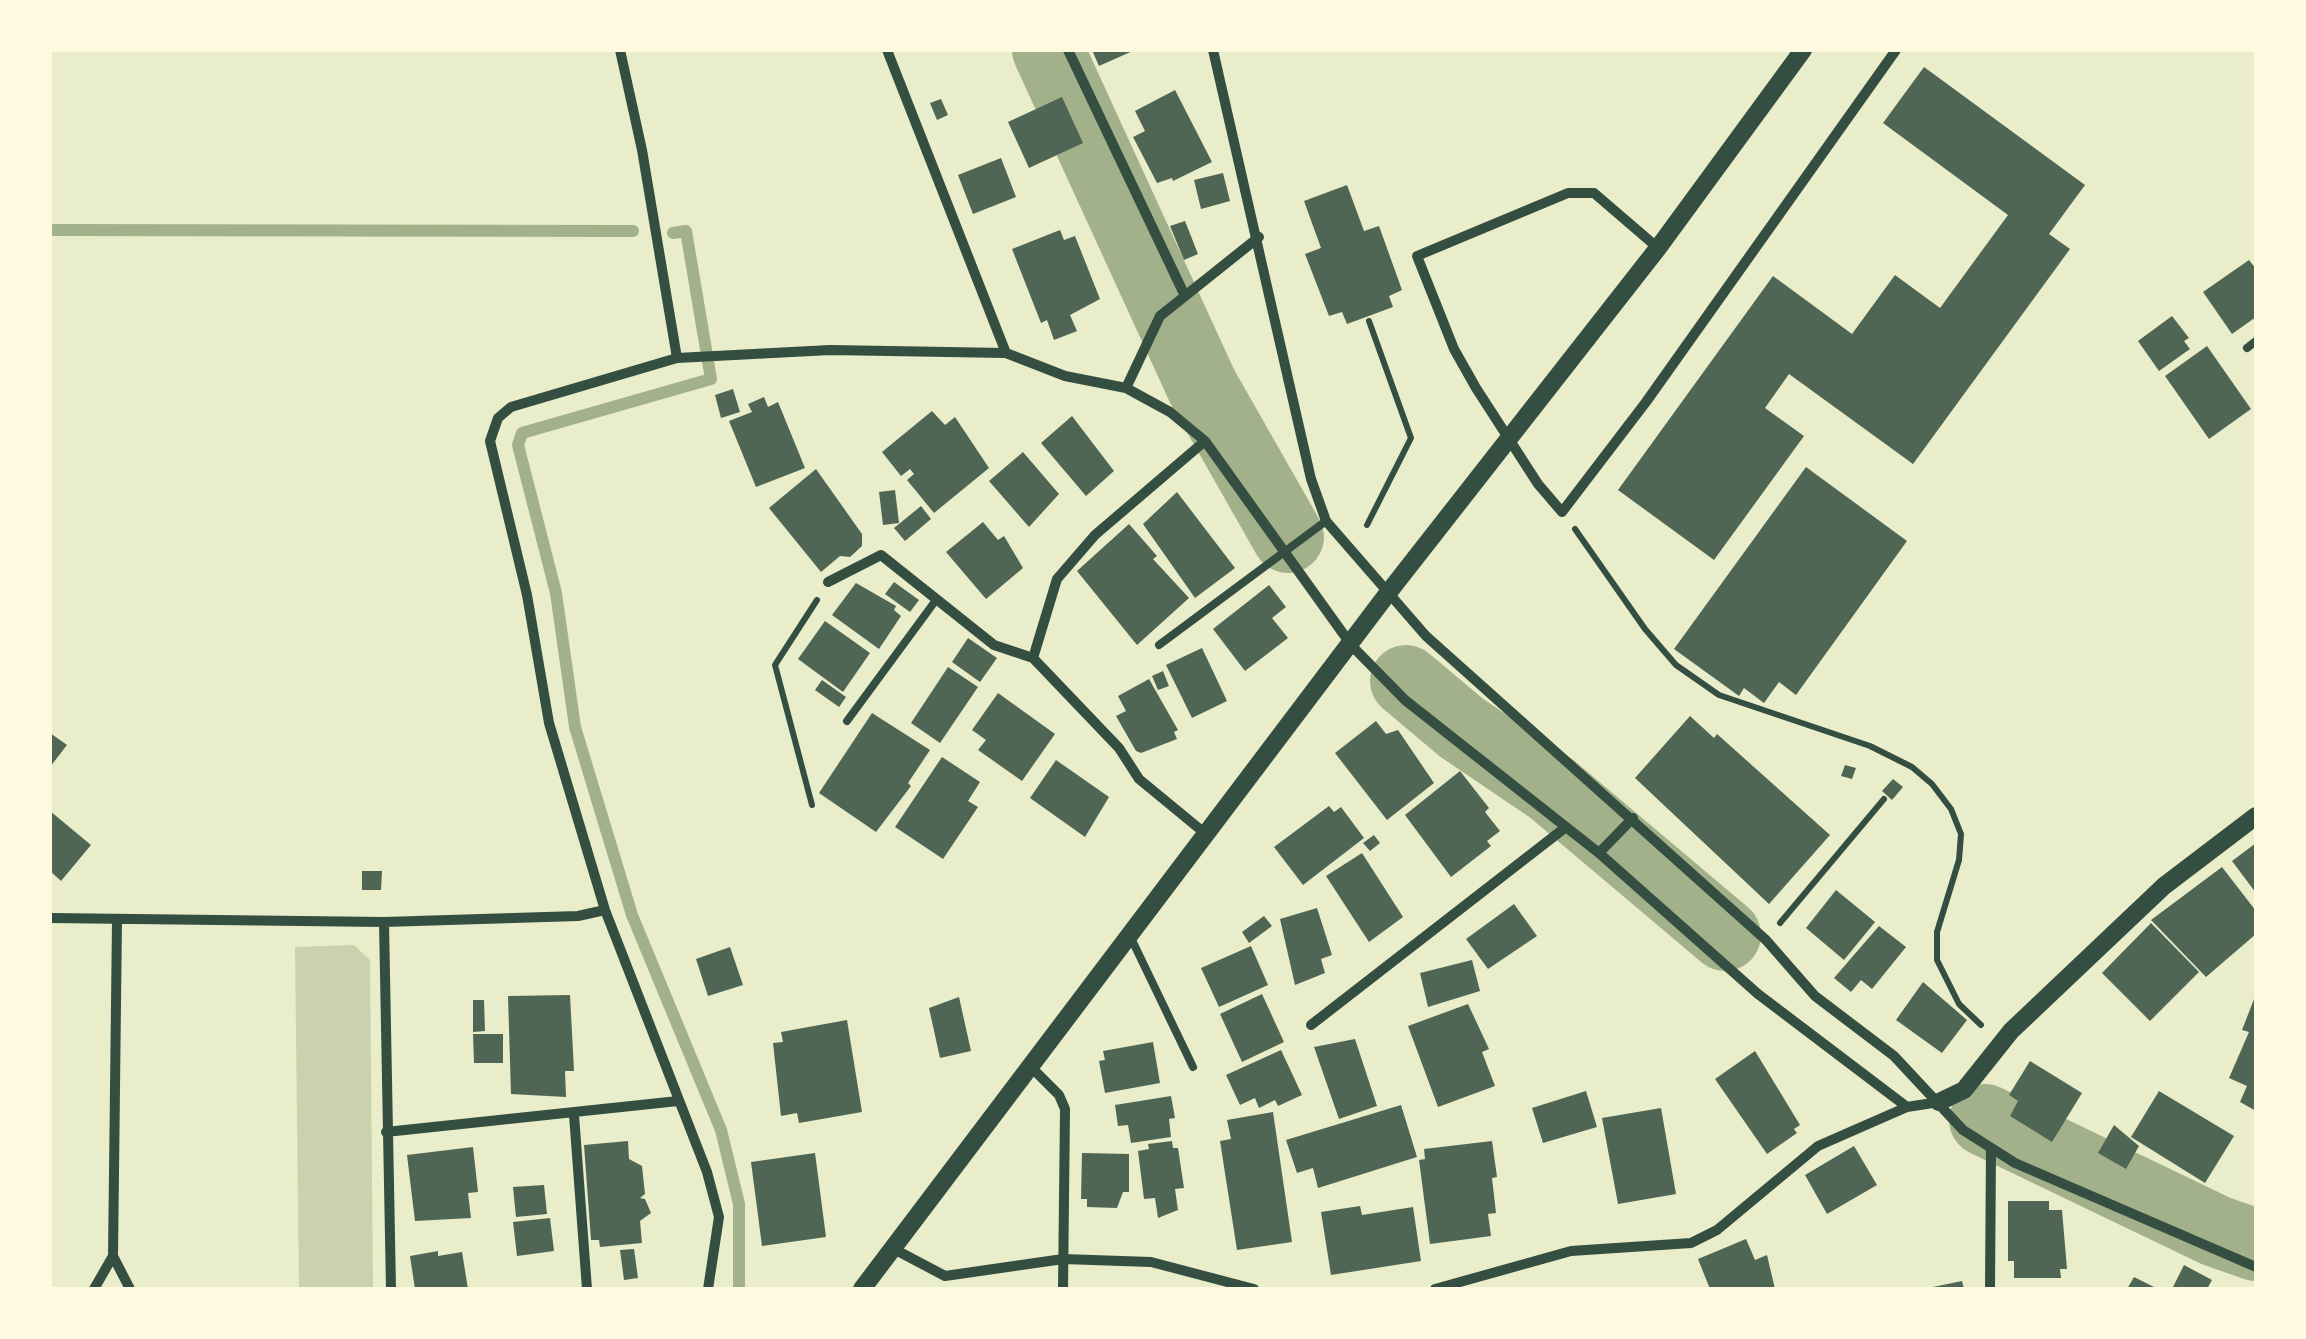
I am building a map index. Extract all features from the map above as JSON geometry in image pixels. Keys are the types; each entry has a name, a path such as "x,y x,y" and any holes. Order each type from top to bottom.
{"street":[{"path":"620,50 642,150 676,358"},
{"path":"887,50 1006,353"},
{"path":"1068,50 1181,300"},
{"path":"1213,50 1312,478 1326,521 1426,636 1766,940 1815,996 1894,1056 1962,1130 1991,1150 2136,1219 2256,1267"},
{"path":"862,1289 1028,1065 1352,646 1388,593 1658,248 1803,50"},
{"path":"1658,248 1594,193 1568,193 1418,256 1454,349 1538,484 1562,512 1646,402 1896,50"},
{"path":"1126,388 1160,316 1258,236"},
{"path":"708,1289 719,1217 707,1172 605,910 548,723 527,595 490,441 498,418 510,407 676,358 830,350 1006,353 1065,376 1126,388 1170,412 1205,440 1352,646 1405,700 1599,852 1758,994 1907,1107"},
{"path":"1033,658 1057,579 1095,534 1205,440"},
{"path":"828,582 881,555 994,645 1033,658 1119,748 1139,779 1208,836"},
{"path":"1441,1288 1571,1251 1692,1243 1717,1230 1818,1146 1907,1107 1939,1102 1964,1090 2001,1044 2164,886 2256,816"},
{"path":"1599,852 1633,818"},
{"path":"1311,1026 1566,827"},
{"path":"50,918 384,922 578,916 605,910"},
{"path":"117,920 113,1256 130,1289"},
{"path":"384,922 391,1289"},
{"path":"1028,1065 1059,1095 1065,1109 1063,1289"},
{"path":"386,1132 678,1101"},
{"path":"574,1115 587,1289"},
{"path":"1990,1289 1991,1150"},
{"path":"892,1248 945,1276 1063,1259 1151,1262 1254,1289"},
{"path":"94,1289 113,1256"}],"lane":[{"path":"2247,348 2256,342"},
{"path":"1159,646 1326,521"},
{"path":"848,721 936,600"},
{"path":"1130,935 1193,1067"}],"path":[{"path":"1367,524 1410,438 1368,321"},
{"path":"1562,512 1645,630 1690,675 1719,696 1762,713 1870,746 1912,768 1932,784 1951,809 1961,834 1959,860 1937,932 1938,960 1959,1004 2001,1044"},
{"path":"812,805 774,665 828,582"},
{"path":"1766,940 1884,800"}],"green space":[{"path":"354,945 370,960 373,1289 299,1289 295,947"}],"building":[{"path":"1092,50 1135,50 1099,66"},
{"path":"1924,67 2085,185 2049,234 2070,249 1913,464 1789,374 1765,408 1804,436 1714,560 1618,490 1773,276 1852,334 1895,275 1940,308 2008,215 1883,123"},
{"path":"1175,90 1212,162 1173,181 1172,178 1157,183 1133,137 1145,131 1135,111"},
{"path":"1062,97 1083,143 1029,168 1008,122"},
{"path":"941,99 948,115 937,120 930,103"},
{"path":"1001,158 1016,197 973,214 958,175"},
{"path":"1223,173 1230,201 1201,209 1194,180"},
{"path":"1347,185 1364,231 1379,226 1402,290 1389,296 1393,307 1347,324 1342,312 1329,316 1305,254 1321,248 1304,201"},
{"path":"1185,221 1198,254 1184,260 1170,226"},
{"path":"1060,230 1064,240 1075,236 1100,299 1070,315 1077,331 1054,340 1047,320 1041,323 1012,249"},
{"path":"2249,260 2256,269 2256,317 2232,334 2203,292"},
{"path":"2172,316 2189,338 2184,341 2190,349 2159,371 2138,341"},
{"path":"2207,346 2251,409 2209,439 2165,376"},
{"path":"733,389 740,412 721,418 715,395"},
{"path":"764,397 768,407 778,402 805,468 756,487 729,421 752,412 748,404"},
{"path":"932,411 945,425 955,417 989,468 934,513 907,480 914,474 910,469 901,476 882,452"},
{"path":"1072,416 1114,471 1086,496 1041,443"},
{"path":"1023,452 1059,494 1029,527 989,481"},
{"path":"1806,467 1907,541 1796,695 1779,682 1764,703 1744,688 1739,696 1674,649"},
{"path":"816,469 862,534 862,546 850,557 840,556 821,572 769,508"},
{"path":"895,490 899,523 883,525 879,492"},
{"path":"1177,492 1235,568 1195,598 1143,524"},
{"path":"921,506 931,519 905,541 894,528"},
{"path":"983,522 998,540 1004,536 1023,568 986,599 946,552"},
{"path":"1129,524 1157,556 1153,559 1189,598 1137,645 1077,571"},
{"path":"894,582 919,600 910,612 885,594"},
{"path":"856,583 896,606 894,610 901,616 879,649 832,615"},
{"path":"1269,585 1286,607 1272,618 1288,638 1245,671 1213,629"},
{"path":"825,621 870,653 843,692 798,659"},
{"path":"968,638 997,658 980,682 952,662"},
{"path":"1202,648 1227,701 1192,718 1166,665"},
{"path":"948,667 978,687 940,743 911,723"},
{"path":"1163,671 1169,686 1158,690 1152,676"},
{"path":"1149,679 1178,730 1174,732 1177,739 1141,753 1136,751 1116,716 1126,711 1118,696"},
{"path":"822,680 846,697 839,707 815,690"},
{"path":"998,693 1055,734 1022,781 978,750 986,740 972,730"},
{"path":"872,713 930,750 908,783 911,786 876,832 819,793"},
{"path":"1690,716 1714,738 1717,734 1830,835 1769,904 1635,778"},
{"path":"1376,721 1386,734 1398,730 1434,783 1387,820 1335,753"},
{"path":"50,733 67,745 50,767"},
{"path":"942,757 980,782 968,801 978,807 943,859 895,827"},
{"path":"1056,760 1109,797 1085,837 1030,798"},
{"path":"1845,765 1856,768 1852,779 1841,776"},
{"path":"1460,771 1489,808 1485,812 1500,831 1487,841 1491,846 1451,877 1405,815"},
{"path":"1893,779 1903,787 1892,800 1882,791"},
{"path":"1329,806 1334,812 1341,807 1364,838 1303,885 1274,847"},
{"path":"50,811 91,845 61,881 50,871"},
{"path":"1374,835 1380,843 1370,851 1363,843"},
{"path":"2256,843 2256,893 2232,861"},
{"path":"1362,853 1403,917 1369,942 1326,876"},
{"path":"2222,867 2256,911 2256,934 2206,977 2151,920"},
{"path":"362,871 382,871 381,890 362,890"},
{"path":"1836,890 1875,922 1844,960 1806,928"},
{"path":"1514,904 1537,936 1488,969 1466,939"},
{"path":"1317,908 1332,955 1321,959 1325,973 1295,985 1280,919"},
{"path":"1264,916 1272,926 1249,943 1242,932"},
{"path":"2151,923 2199,972 2150,1021 2102,973"},
{"path":"1879,926 1906,947 1872,989 1861,980 1851,992 1834,978"},
{"path":"1251,946 1268,985 1219,1007 1201,968"},
{"path":"730,947 743,985 708,996 696,959"},
{"path":"1472,960 1480,991 1428,1007 1420,973"},
{"path":"1923,982 1967,1020 1942,1053 1896,1020"},
{"path":"1262,994 1284,1042 1242,1062 1220,1014"},
{"path":"2256,994 2256,1111 2240,1102 2247,1086 2229,1078 2249,1032 2242,1030"},
{"path":"570,995 574,1071 565,1071 566,1097 511,1094 508,996"},
{"path":"959,997 971,1051 940,1058 929,1008"},
{"path":"473,1000 484,1000 485,1031 473,1032"},
{"path":"1468,1004 1489,1049 1482,1052 1495,1086 1438,1107 1408,1026"},
{"path":"847,1020 862,1112 799,1123 797,1113 781,1116 773,1043 783,1042 781,1032"},
{"path":"473,1034 503,1034 503,1063 474,1063"},
{"path":"1355,1039 1377,1106 1339,1119 1314,1047"},
{"path":"1153,1042 1160,1083 1105,1093 1099,1061 1105,1060 1103,1051"},
{"path":"1281,1050 1302,1095 1278,1106 1275,1100 1259,1108 1255,1098 1240,1105 1226,1075"},
{"path":"1755,1051 1800,1125 1794,1129 1797,1133 1767,1154 1715,1079"},
{"path":"2030,1061 2082,1093 2052,1142 2010,1116 2018,1101 2009,1095"},
{"path":"1586,1091 1597,1127 1543,1143 1532,1108"},
{"path":"2159,1091 2234,1136 2205,1183 2131,1137"},
{"path":"1171,1096 1175,1118 1169,1119 1171,1137 1131,1143 1128,1125 1118,1126 1115,1105"},
{"path":"1401,1105 1417,1157 1318,1188 1313,1168 1297,1173 1286,1140"},
{"path":"1661,1108 1676,1194 1618,1204 1602,1118"},
{"path":"1273,1112 1292,1242 1237,1250 1220,1141 1231,1139 1227,1120"},
{"path":"2114,1125 2139,1146 2126,1169 2098,1153"},
{"path":"628,1141 629,1159 642,1166 645,1194 640,1198 645,1199 651,1213 640,1221 642,1243 600,1247 599,1240 591,1240 584,1145"},
{"path":"1172,1141 1173,1148 1178,1148 1184,1188 1175,1189 1178,1210 1158,1218 1155,1198 1144,1199 1138,1151 1149,1149 1148,1144"},
{"path":"1492,1141 1497,1177 1492,1178 1496,1213 1488,1214 1491,1236 1430,1244 1419,1160 1425,1159 1424,1149"},
{"path":"1854,1146 1877,1185 1827,1214 1805,1175"},
{"path":"473,1147 478,1192 468,1193 471,1218 415,1221 407,1155"},
{"path":"815,1153 826,1237 762,1246 751,1162"},
{"path":"1082,1153 1129,1154 1129,1192 1123,1192 1117,1208 1087,1207 1087,1199 1081,1199"},
{"path":"544,1185 547,1214 516,1217 513,1187"},
{"path":"2008,1201 2049,1201 2049,1210 2062,1210 2067,1269 2060,1269 2061,1278 2014,1278 2014,1261 2008,1261"},
{"path":"1360,1206 1362,1215 1413,1207 1421,1261 1331,1275 1321,1212"},
{"path":"550,1218 554,1251 517,1256 513,1222"},
{"path":"1746,1239 1755,1260 1767,1255 1775,1289 1710,1289 1698,1259"},
{"path":"634,1249 638,1278 624,1280 620,1250"},
{"path":"438,1251 438,1256 462,1252 468,1289 415,1289 410,1256"},
{"path":"2184,1265 2212,1280 2207,1289 2172,1289"},
{"path":"2134,1277 2158,1289 2127,1289"},
{"path":"1962,1281 1964,1289 1933,1289 1933,1287"}],"waterway":[{"path":"1048,50 1202,386 1288,537"},
{"path":"50,230 633,231"},
{"path":"673,233 686,231 711,379 522,433 518,445 556,593 575,727 632,915 721,1130 739,1204 739,1289"},
{"path":"1406,681 1462,728 1552,789 1725,935"},
{"path":"1985,1120 2216,1231 2256,1245"}]}
